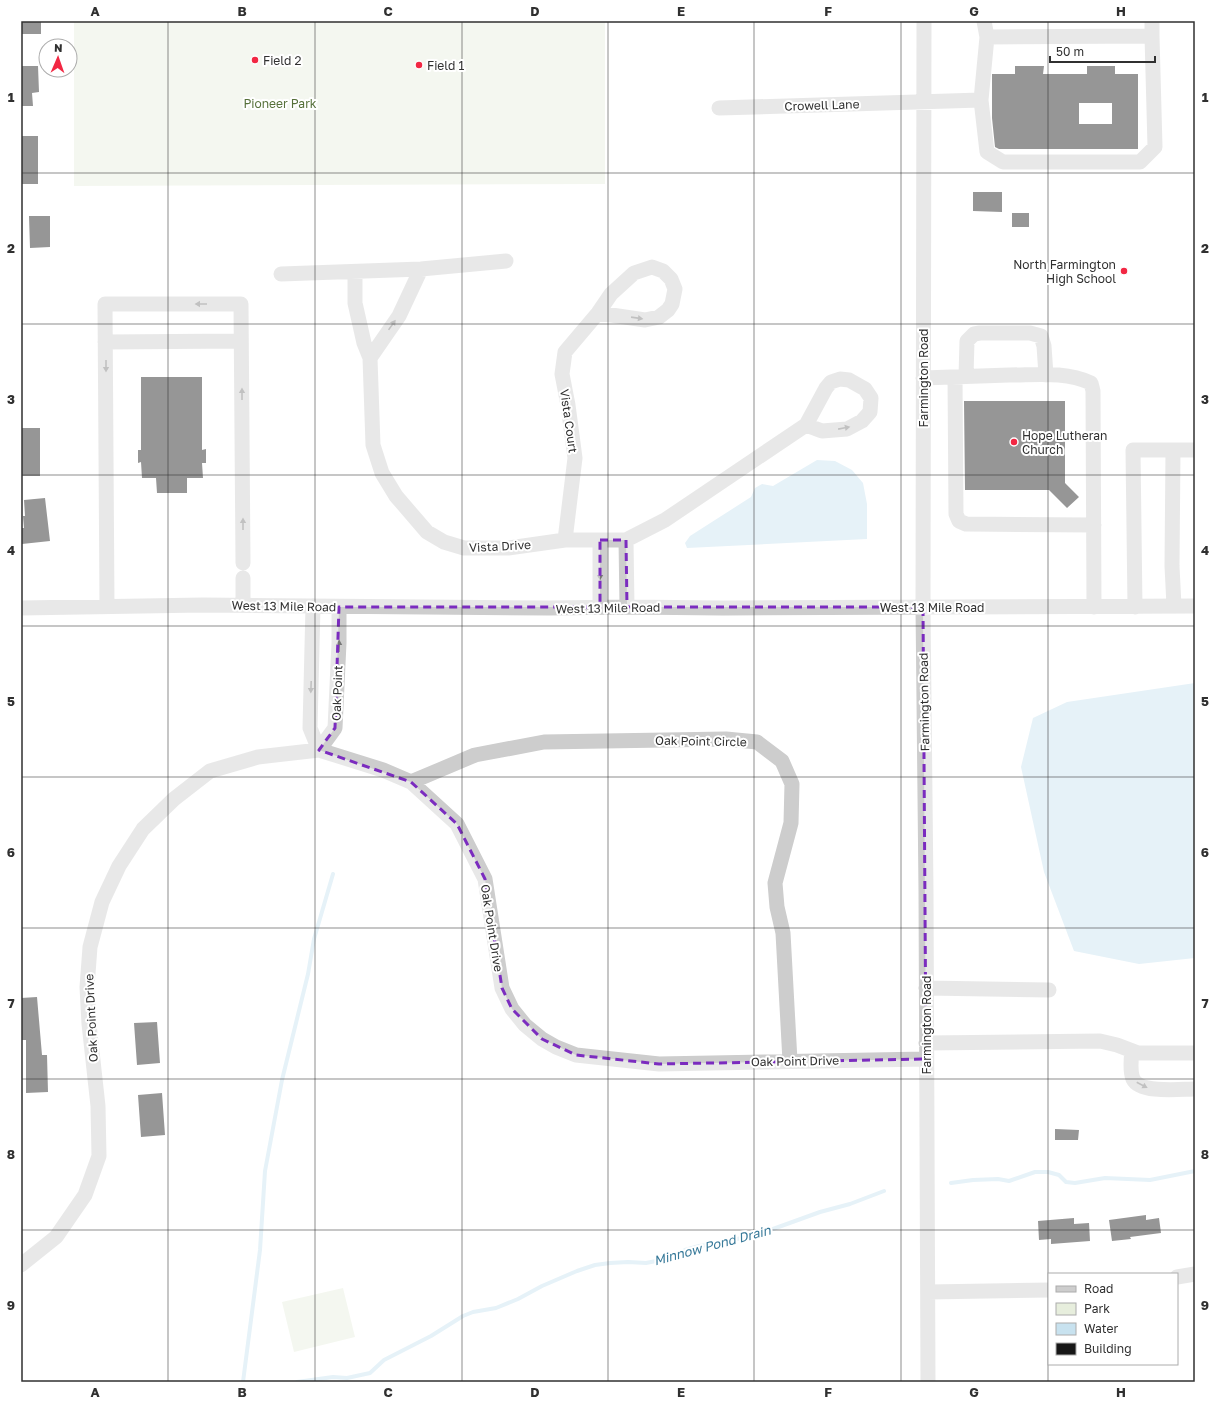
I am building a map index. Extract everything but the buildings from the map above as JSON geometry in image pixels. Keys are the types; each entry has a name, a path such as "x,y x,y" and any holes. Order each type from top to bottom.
{"street":[{"name":"Farmington Road","path":"924,21 923,607 928,1382"},
{"path":"984,21 987,37 981,100 987,152 1003,162 1140,162 1155,147 1152,28 987,37"},
{"name":"Crowell Lane","path":"719,108 981,100"},
{"path":"281,274 421,269 506,261"},
{"name":"Vista Court","path":"565,540 575,458 562,374 565,352 598,313 611,294 634,273 652,267 663,271 671,279 674,289 672,304 668,310 659,317 646,320 598,313"},
{"path":"370,358 399,316 421,269"},
{"name":"Vista Drive","path":"355,272 355,303 364,343 370,358 373,446 382,473 396,496 427,532 444,542 464,548 508,548 565,540 626,540 665,520 806,425"},
{"path":"107,606 105,304 241,304 243,605"},
{"path":"1046,375 1044,346 1040,336 1030,333 987,333 974,334 967,341 961,377 956,514 959,521 966,524 1094,525"},
{"path":"105,342 241,341"},
{"path":"923,378 1046,375 1068,376 1082,379 1091,383 1093,391 1094,607"},
{"path":"1136,607 1133,450 1195,450"},
{"path":"1173,450 1172,566 1174,606"},
{"path":"600,540 600,607"},
{"path":"626,540 627,607"},
{"name":"West 13 Mile Road","path":"21,608 243,605 542,608 1195,606"},
{"path":"313,606 310,728 319,750"},
{"name":"Oak Point","path":"319,750 335,728 339,607"},
{"name":"Oak Point Circle","path":"411,782 475,755 544,742 726,739 757,742 782,762 792,784 791,823 775,883 777,907 783,933 790,1061"},
{"name":"Oak Point Drive","path":"21,1265 56,1237 85,1195 99,1156 98,1106 89,1024 87,987 90,947 102,902 119,866 143,829 174,799 210,771 258,757 319,750 382,770 411,782 457,824 485,879 502,988 512,1009 525,1025 542,1039 556,1047 576,1055 659,1064 926,1059"},
{"path":"926,988 1049,990"},
{"path":"926,1044 1100,1041 1117,1045 1138,1053 1195,1053"},
{"path":"1132,1051 1131,1061 1133,1078 1138,1085 1150,1089 1195,1089"},
{"path":"1178,1277 1195,1278"},
{"path":"928,1292 1048,1290"}],"highlighted area":[{"path":"600,540 626,540 627,607 923,607 926,1059 659,1064 576,1055 542,1039 512,1009 502,988 485,879 457,824 411,782 319,750 335,728 339,607 600,607"}],"green space":[{"name":"Pioneer Park","path":"74,21 605,21 605,184 74,186 74,78 78,78 78,38 74,38"},
{"path":"343,1288 355,1337 294,1352 282,1302"}],"water":[{"path":"817,460 835,461 852,470 863,483 867,504 867,539 687,548 685,543 690,536 751,497 755,488 762,484 773,486"},
{"path":"1195,683 1195,958 1139,964 1074,951 1044,872 1021,767 1033,718 1067,702"}],"waterway":[{"path":"243,1382 260,1250 265,1171 282,1080 308,974 314,939 333,874"},
{"name":"Minnow Pond Drain","path":"951,1183 998,1179 1009,1181 1035,1172 1048,1172 1059,1175 1066,1182 1075,1183 1105,1178 1150,1180 1195,1171"},
{"name":"Minnow Pond Drain","path":"297,1382 333,1377 347,1378 370,1373 384,1360 431,1336 463,1316 473,1312 496,1308 518,1299 542,1286 595,1265 628,1262 646,1263 661,1260 699,1246 723,1243 773,1229 820,1212 850,1204 884,1191"}],"place":[{"name":"Field 2","path":"255,60"},
{"name":"Field 1","path":"419,65"},
{"name":"North Farmington High School","path":"1124,271"},
{"name":"Hope Lutheran Church","path":"1014,442"}]}
